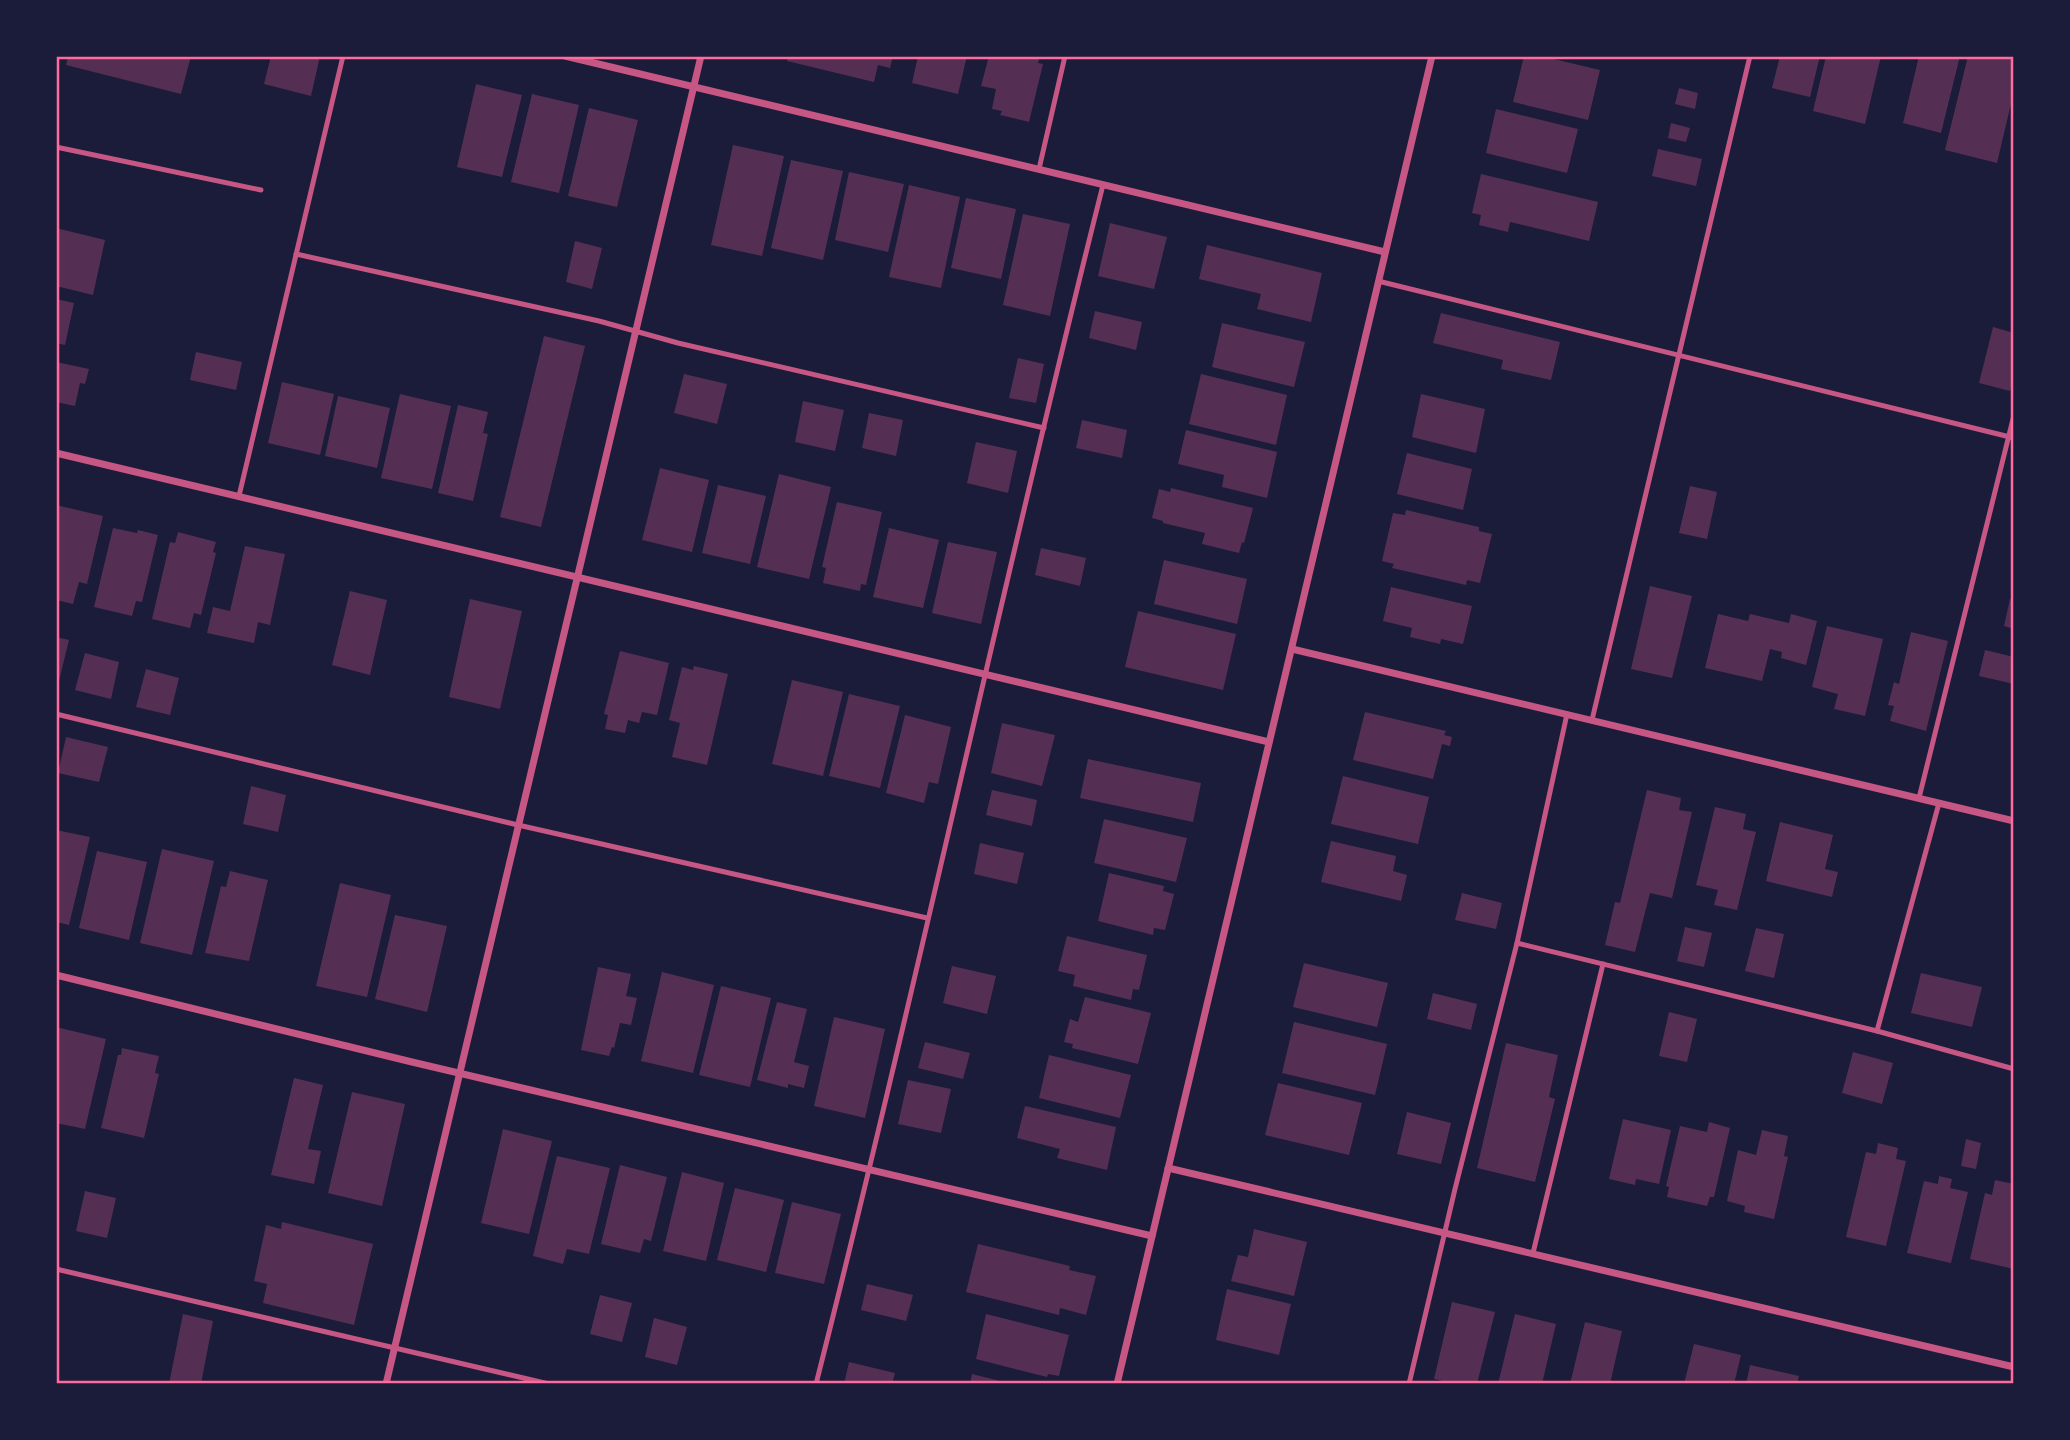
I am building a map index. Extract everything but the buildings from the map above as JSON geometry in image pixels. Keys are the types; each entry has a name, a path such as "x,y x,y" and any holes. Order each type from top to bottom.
{"street":[{"path":"565,56 1385,252"},
{"path":"386,1384 701,56"},
{"path":"1117,1384 1432,56"},
{"path":"56,453 1269,742"},
{"path":"1292,649 2014,821"},
{"path":"56,975 1152,1236"},
{"path":"1168,1168 2014,1367"}],"lane":[{"path":"239,496 343,56"},
{"path":"1039,169 1065,56"},
{"path":"1592,720 1750,56"},
{"path":"56,147 261,190"},
{"path":"817,1384 1103,185"},
{"path":"296,254 599,321 1044,428"},
{"path":"1378,281 2011,438"},
{"path":"1919,798 2011,438 2014,415"},
{"path":"56,714 518,825 927,918"},
{"path":"1409,1384 1517,943 1567,714"},
{"path":"1877,1031 1939,803"},
{"path":"1517,943 1877,1031 2014,1069"},
{"path":"1533,1253 1603,964"},
{"path":"56,1269 549,1384"}]}
